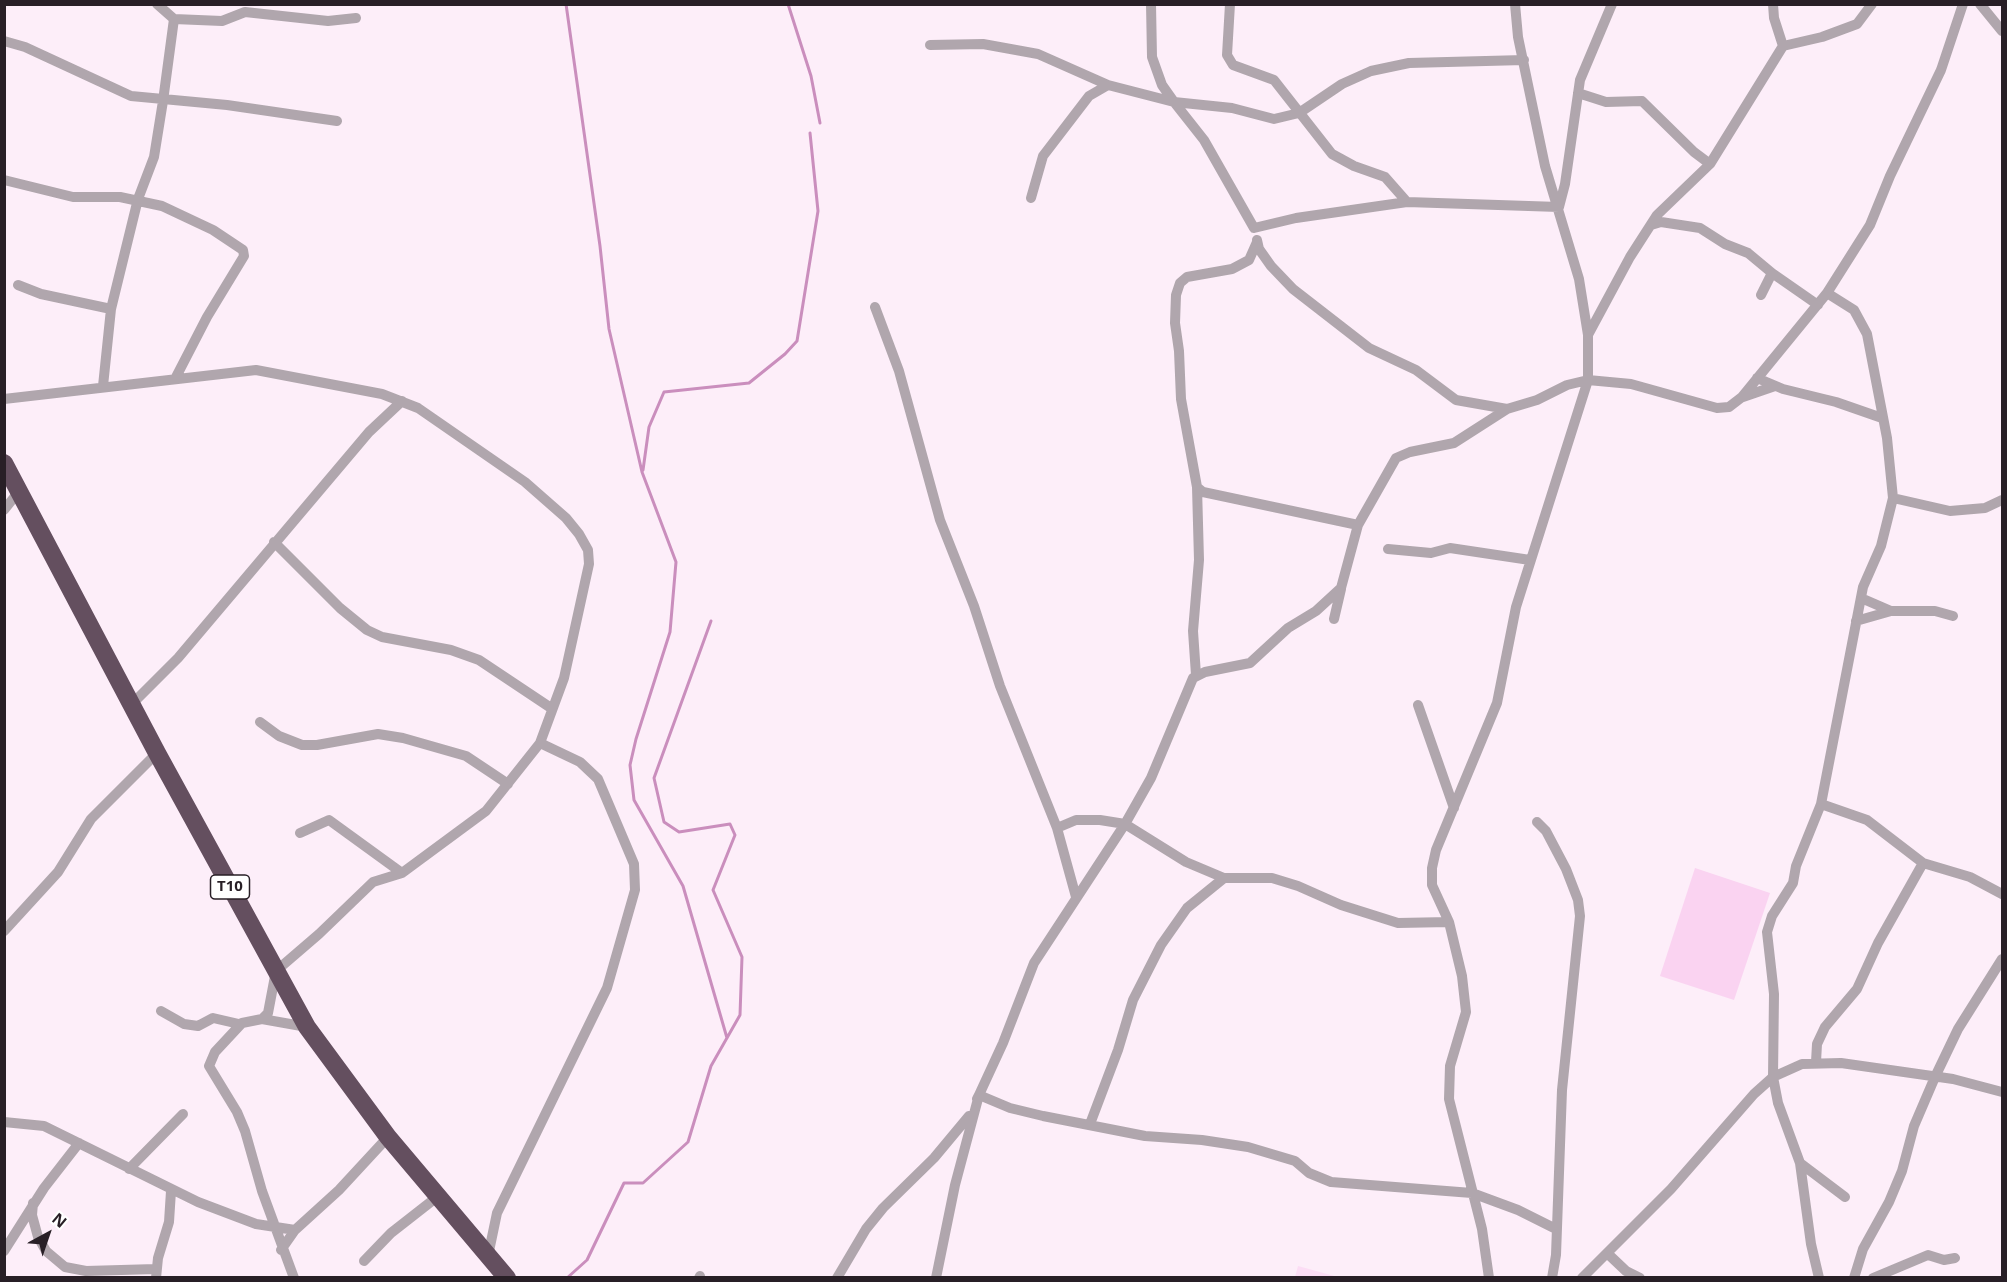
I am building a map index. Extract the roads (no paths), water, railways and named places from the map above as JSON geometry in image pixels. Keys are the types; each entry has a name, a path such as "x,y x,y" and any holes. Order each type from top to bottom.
{"highway":[{"name":"T10","path":"4,464 20,490 157,753 307,1027 388,1137 507,1278"}],"street":[{"path":"158,4 174,18 209,22 222,21 237,10 328,21 356,18"},
{"path":"1151,4 1152,57 1162,85 1204,140 1254,228 1257,242 1271,266 1293,289 1369,348 1416,370 1456,400 1507,409"},
{"path":"1230,4 1227,55 1229,61 1244,70 1274,80 1332,154 1354,166 1385,177 1407,202"},
{"path":"1489,1278 1482,1229 1449,1099 1450,1066 1466,1012 1462,975 1449,922 1431,877 1436,850 1497,703 1516,607 1588,380 1588,335 1579,279 1545,166 1515,4"},
{"path":"1559,207 1565,184 1580,80 1612,4"},
{"path":"1773,4 1774,18 1783,46"},
{"path":"1588,335 1630,256 1663,207 1710,164 1783,46 1822,37 1857,24 1872,4"},
{"path":"1334,619 1358,525 1396,458 1410,452 1454,443 1507,409 1537,400 1568,385 1588,380 1631,384 1717,408 1729,407 1742,397 1827,293 1870,225 1890,176 1941,70 1963,4"},
{"path":"1980,4 2002,31"},
{"path":"103,386 111,309 138,199 154,157 174,18"},
{"path":"4,41 25,47 131,96 163,101 227,105 337,121"},
{"path":"930,45 983,44 1038,54 1108,85 1174,102 1232,108 1274,119 1299,113 1342,84 1371,71 1409,63 1524,60"},
{"path":"1031,198 1043,156 1089,96 1108,85"},
{"path":"1578,93 1606,102 1642,101 1694,153 1710,164"},
{"path":"4,180 73,197 138,199 183,214 213,230 244,252 176,377"},
{"path":"1254,228 1296,218 1407,202 1559,207"},
{"path":"1651,225 1661,222 1700,228 1725,244 1748,253 1818,305"},
{"path":"1196,675 1193,631 1199,560 1197,487 1181,399 1175,323 1176,295 1180,283 1187,277 1232,269 1249,260 1257,242"},
{"path":"1761,296 1772,273"},
{"path":"18,285 41,294 111,309"},
{"path":"1819,1278 1811,1244 1800,1163 1778,1103 1773,1077 1774,994 1767,932 1772,916 1792,883 1796,866 1821,804 1861,598 1867,575 1881,546 1893,498 1882,418 1862,323 1854,310 1827,293"},
{"path":"876,307 899,371 940,520 974,606 1000,686 1057,828 1076,897"},
{"path":"4,399 176,377 256,370 316,383 338,384 402,401 418,408 525,482 566,518 584,542 589,564 564,678 551,708 540,743 486,811 402,873 373,882 319,934 276,970 268,1013 262,1019"},
{"path":"1757,378 1775,386 1882,418"},
{"path":"1742,397 1775,386"},
{"path":"132,704 178,658 274,542 331,480 369,432 402,401"},
{"path":"1197,487 1203,492 1358,525"},
{"path":"4,510 20,490"},
{"path":"1893,498 1950,511 1985,508 2002,500"},
{"path":"274,542 340,608 367,630 382,637 451,650 479,660 529,691 551,708"},
{"path":"1388,549 1431,553 1450,548 1530,560"},
{"path":"837,1278 870,1224 958,1132 970,1115 1003,1043 1034,963 1125,824 1151,778 1188,685 1196,675 1250,663 1288,628 1316,611 1341,588"},
{"path":"1861,598 1891,611"},
{"path":"1856,621 1891,611 1935,611 1953,616"},
{"path":"1418,705 1454,808"},
{"path":"260,722 279,736 302,745 317,745 378,734 404,738 466,756 508,784"},
{"path":"488,1257 497,1213 607,988 635,890 634,864 598,779 580,762 540,743"},
{"path":"4,931 58,872 91,819 157,753"},
{"path":"1821,804 1866,820 1923,863 1970,878 2002,894"},
{"path":"300,833 329,820 402,873"},
{"path":"1057,828 1076,820 1100,820 1125,824 1186,862 1224,878 1278,879 1341,905 1398,923 1449,922"},
{"path":"1537,822 1546,831 1566,869 1580,906 1562,1090 1552,1278"},
{"path":"1816,1062 1817,1044 1825,1028 1857,989 1878,943 1923,863"},
{"path":"1090,1124 1118,1050 1133,1000 1154,958 1187,908 1224,878"},
{"path":"1854,1278 1863,1249 1894,1191 1914,1126 1935,1077 1958,1029 2002,959"},
{"path":"161,1011 189,1025 198,1026 213,1018 239,1024 262,1019 307,1027"},
{"path":"239,1024 212,1057 209,1066 237,1112 245,1131 281,1250 294,1278"},
{"path":"1582,1278 1671,1189 1754,1094 1773,1077 1802,1064 1816,1062 1953,1078 2002,1092"},
{"path":"979,1095 1010,1108 1072,1123 1090,1124 1145,1136 1227,1143 1248,1148 1294,1161 1309,1173 1331,1182 1472,1193 1518,1210 1556,1229"},
{"path":"936,1278 955,1185 979,1095"},
{"path":"129,1169 183,1114"},
{"path":"4,1122 39,1125 171,1191 246,1221 296,1230"},
{"path":"281,1250 296,1230 339,1190 388,1137"},
{"path":"4,1251 33,1203 79,1143"},
{"path":"1800,1163 1845,1197"},
{"path":"33,1203 32,1215 38,1237 45,1251 65,1266 86,1271 156,1274 169,1222 171,1191"},
{"path":"364,1261 391,1233 437,1197"},
{"path":"1607,1253 1626,1271 1640,1278"},
{"path":"1874,1278 1928,1255 1944,1260 1955,1258"}],"waterway":[{"path":"566,4 600,246 609,329 642,472 676,562 670,632 630,765 634,800 683,886 727,1038"},
{"path":"788,4 811,76 820,123"},
{"path":"643,470 649,427 664,392 749,383 785,354 797,341 818,211 810,133"},
{"path":"567,1278 587,1260 624,1183 643,1183 688,1142 711,1066 740,1015 742,957 713,890 735,835 730,824 679,832 664,822 654,778 711,621"}]}
